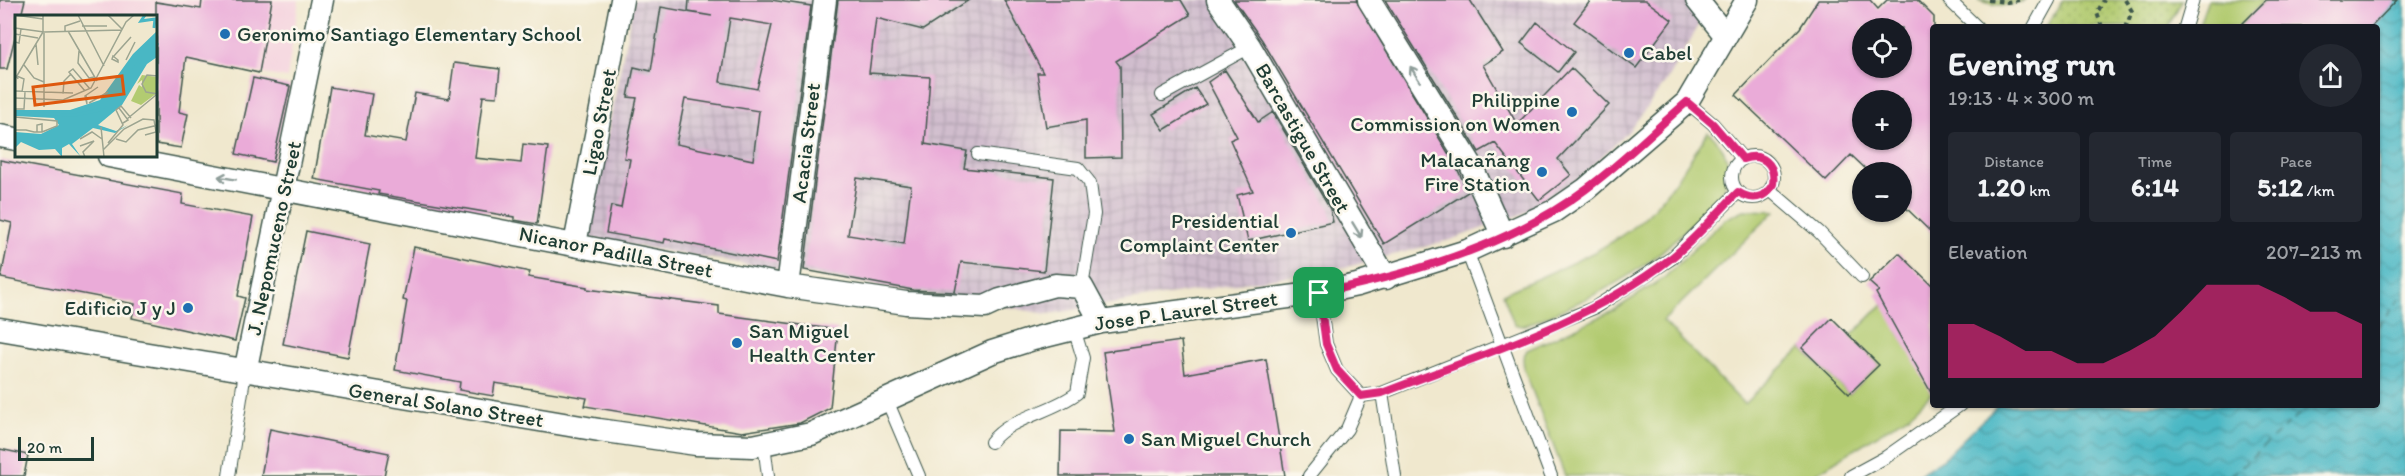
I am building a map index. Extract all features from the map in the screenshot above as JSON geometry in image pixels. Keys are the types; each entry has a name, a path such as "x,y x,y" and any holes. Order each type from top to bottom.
{"street":[{"name":"J. Nepomuceno Street","path":"245,372 285,189 322,0"},
{"name":"Ligao Street","path":"575,244 622,0"},
{"name":"Acacia Street","path":"788,286 825,0"},
{"name":"Barcastigue Street","path":"1218,0 1250,47 1386,278"},
{"path":"1369,0 1470,164 1503,236"},
{"path":"1697,0 1725,35"},
{"name":"Jose P. Laurel Street","path":"886,398 992,352 1074,328 1101,322 1319,293 1386,278 1467,251 1503,236 1554,211 1586,189 1687,102 1748,0"},
{"path":"0,136 15,139"},
{"name":"Nicanor Padilla Street","path":"120,158 788,286 906,303 985,307 1000,300 1055,285 1082,286"},
{"path":"1082,286 1101,322"},
{"name":"General Solano Street","path":"0,329 245,372 696,444 753,446 811,434 886,398"}],"lane":[{"path":"1948,0 1974,24"},
{"path":"2036,24 2049,0"},
{"path":"2186,24 2193,0"},
{"path":"1162,95 1250,47"},
{"path":"1687,102 1713,124 1743,159"},
{"path":"978,154 1078,168 1090,183 1094,214 1082,286"},
{"path":"1757,157 1769,163 1774,177 1770,190 1764,195 1751,198 1738,192 1732,178 1733,170 1743,159 1757,157"},
{"path":"1770,190 1819,232 1862,278"},
{"path":"1361,396 1382,393 1594,309 1672,258 1738,192"},
{"path":"1467,251 1551,476"},
{"path":"1319,293 1326,344 1337,370 1361,396"},
{"path":"991,442 999,431 1061,406 1077,393 1083,357 1074,328"},
{"name":"J. Nepomuceno Street","path":"229,476 245,372"},
{"path":"1382,393 1395,476"},
{"path":"1309,476 1347,429 1361,396"},
{"path":"886,398 919,476"},
{"path":"1851,476 1886,457 1956,408"},
{"path":"764,444 768,476"}],"path":[{"path":"1988,0 2007,2 2019,0"},
{"path":"2101,24 2097,13 2104,0"},
{"path":"2126,0 2132,11 2127,24"}],"shaded area":[{"name":"Geronimo Santiago Elementary School","path":"0,0 299,0 287,78 167,57 158,15 15,15 15,55 0,52"},
{"path":"634,0 1714,0 1665,83 1629,131 1579,178 1522,214 1450,240 1351,266 1048,314 587,238"}],"green space":[{"path":"1978,0 2025,0 2014,4 1996,5"},
{"path":"2063,0 2182,0 2170,24 2048,24"},
{"path":"2208,0 2264,1 2242,24 2199,24"},
{"path":"1708,132 1721,145 1727,160 1727,175 1722,194 1664,250 1640,268 1594,295 1562,310 1529,324 1521,326 1514,324 1503,294 1579,260 1633,227 1665,195"},
{"path":"1744,210 1775,211 1663,321 1744,404 1802,348 1849,394 1879,365 1850,337 1887,300 1898,332 1930,387 1930,395 1909,415 1812,476 1565,476 1524,369 1523,358 1527,350 1613,311 1664,278 1725,219"}],"water":[{"path":"2364,0 2405,0 2405,476 1916,476 1943,459 1995,408 2380,408 2380,24 2342,24"}],"building":[{"path":"0,0 25,0 21,15 15,15 15,37 7,69 0,69"},
{"path":"202,0 272,0 259,73 186,57 179,112 188,114 181,148 158,144 158,15 156,15 156,2 201,9"},
{"path":"689,0 771,0 811,6 777,262 665,239 664,243 606,233 611,206 621,208 630,159 624,158 637,98 628,97 634,67 651,71 661,7 688,12","holes":["730,18 772,25 757,89 720,82","685,99 759,111 753,160 676,144"]},
{"path":"838,0 969,0 923,30 876,18 869,73 930,77 925,144 967,151 964,168 1054,178 1044,271 961,262 955,292 913,290 804,270","holes":["857,178 911,186 904,244 848,235"]},
{"path":"1004,0 1181,0 1190,15 1116,61 1120,66 1121,157 1086,158 1086,120 1046,127 1037,73 1043,73"},
{"path":"1234,0 1356,0 1456,166 1468,192 1384,244 1262,40"},
{"path":"1385,0 1470,0 1503,52 1483,65 1517,124 1571,68 1609,105 1558,159 1571,175 1539,200 1495,143 1479,152"},
{"path":"1591,0 1645,0 1672,20 1636,68 1574,22"},
{"path":"1818,0 1870,0 1878,9 1887,0 1917,0 1934,17 1934,24 1930,24 1930,231 1912,214 1912,162 1858,162 1851,155 1826,181 1736,95 1800,28"},
{"path":"2266,0 2397,0 2374,24 2242,24"},
{"path":"1537,22 1574,52 1558,72 1521,43"},
{"path":"454,63 500,69 497,97 483,96 475,158 521,163 523,144 548,147 537,224 514,220 514,217 378,194 379,191 314,179 330,87 372,94 365,135 406,142 415,93 449,99"},
{"path":"1225,70 1258,122 1273,112 1330,209 1333,222 1248,241 1237,195 1253,191 1230,140 1237,137 1208,82"},
{"path":"253,78 290,86 273,162 236,154"},
{"path":"1195,88 1206,104 1164,130 1153,114"},
{"path":"0,160 183,194 182,204 253,217 238,296 245,298 235,341 132,318 135,304 1,278 12,223 0,220"},
{"path":"306,231 370,244 348,357 283,344"},
{"path":"414,247 530,272 528,277 587,287 587,289 719,306 719,314 838,330 830,408 800,423 742,432 585,406 587,398 495,383 493,396 459,390 460,382 395,370 407,301 403,300"},
{"path":"1899,253 1930,283 1930,391 1876,293 1879,291 1869,282"},
{"path":"1832,318 1879,365 1849,394 1802,348"},
{"path":"1181,341 1185,374 1266,359 1285,476 1060,476 1061,431 1115,432 1103,352"},
{"path":"270,429 389,453 384,476 261,476"},
{"path":"0,449 28,455 24,476 0,476"}],"ferry route":[{"path":"2380,324 2405,293"},
{"path":"2231,476 2306,408"}],"place":[{"name":"Geronimo Santiago Elementary School","path":"225,34"},
{"name":"Cabel","path":"1629,53"},
{"name":"Philippine Commission on Women","path":"1572,112"},
{"name":"Malacañang Fire Station","path":"1542,172"},
{"name":"Presidential Complaint Center","path":"1291,233"},
{"name":"Edificio J y J","path":"188,308"},
{"name":"San Miguel Health Center","path":"737,343"},
{"name":"San Miguel Church","path":"1129,439"}],"route":[{"path":"1687,102 1713,124 1743,159 1750,157 1764,159 1773,170 1773,184 1764,195 1751,198 1738,192 1672,258 1594,309 1382,393 1361,396 1337,370 1326,344 1319,293 1386,278 1467,251 1554,211 1586,189 1687,102"}]}
